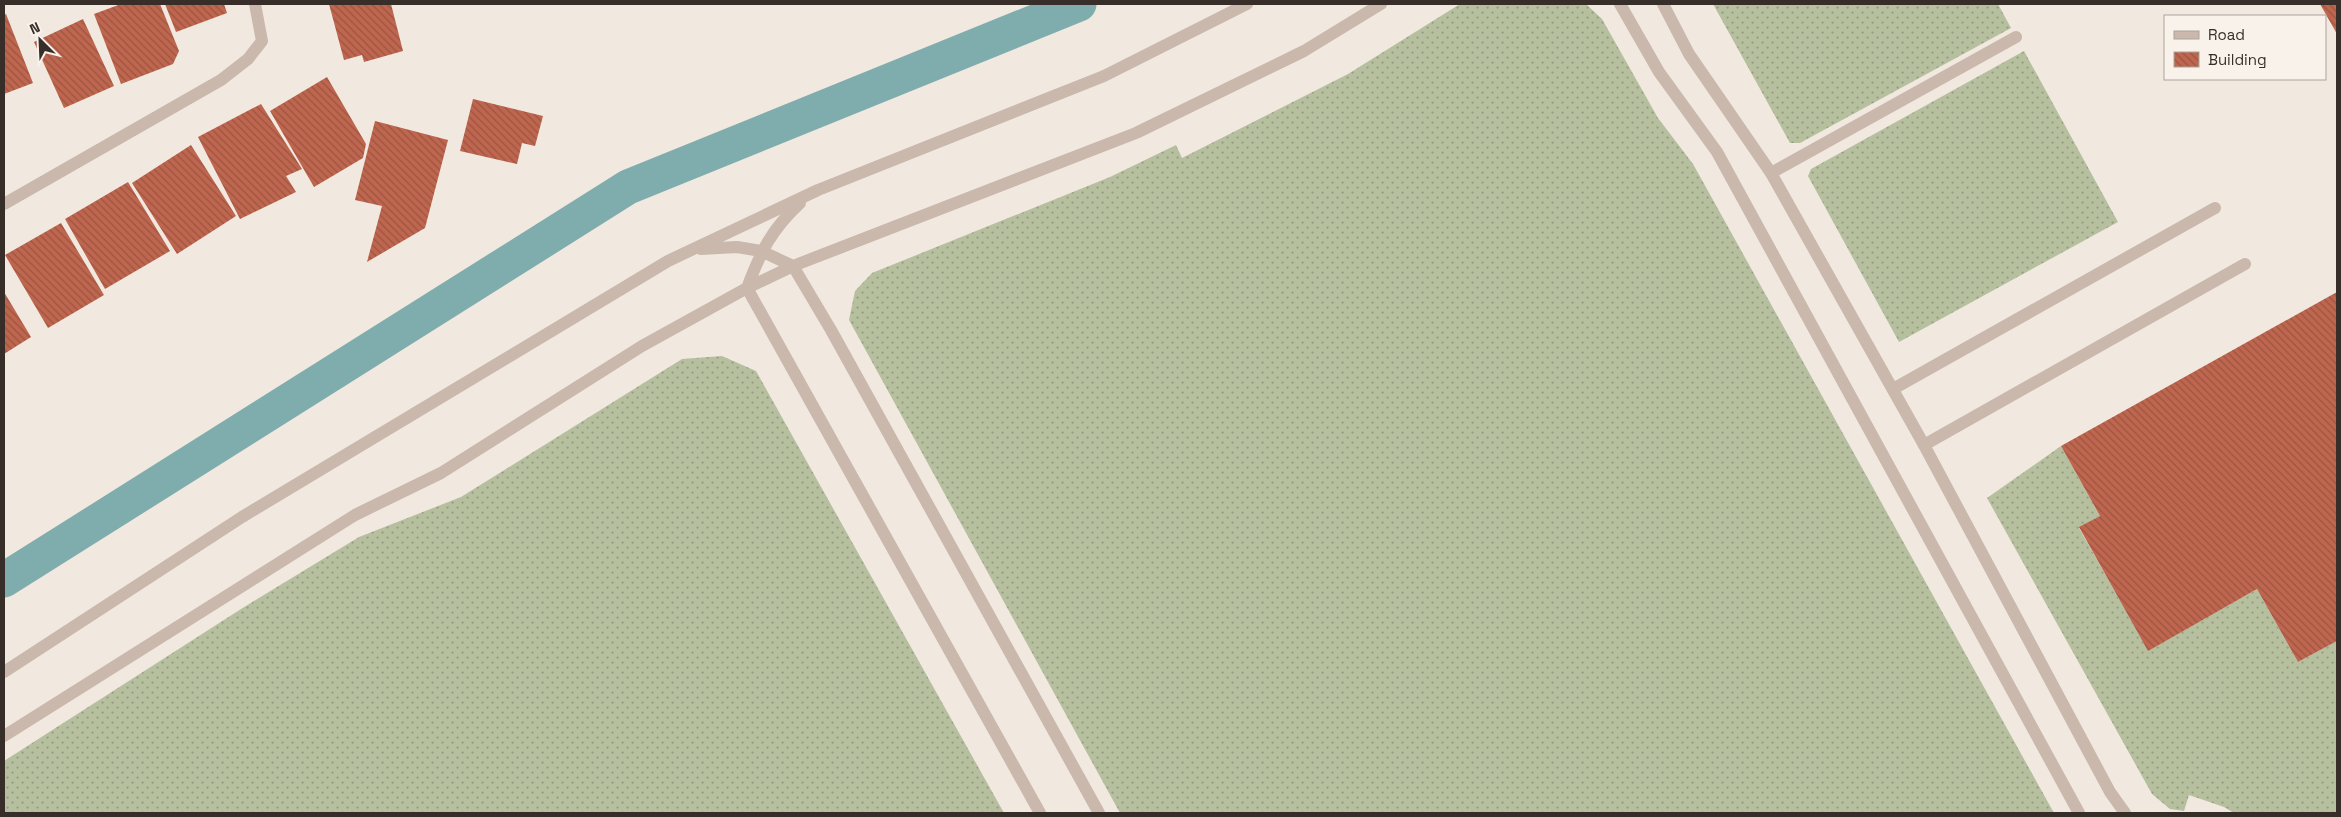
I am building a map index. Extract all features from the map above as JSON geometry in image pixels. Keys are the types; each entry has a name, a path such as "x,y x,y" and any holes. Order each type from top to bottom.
{"street":[{"path":"4,204 220,80 248,59 262,41 255,4"},
{"path":"4,672 242,517 668,261 818,190 1104,76 1247,4"},
{"path":"4,736 355,515 441,473 642,346 747,288 793,266 1136,133 1304,51 1381,4"},
{"path":"1620,4 1659,72 1717,152 2079,813"},
{"path":"1663,4 1689,54 1771,173 1893,388 2110,792 2125,813"},
{"path":"1771,173 2016,37"},
{"path":"818,190 786,216 772,232 761,251 747,288 1040,813"},
{"path":"1893,388 2215,208"},
{"path":"668,261 690,251 713,247 737,247 761,251 793,266 831,330 1099,813"},
{"path":"1924,445 2245,264"}],"green space":[{"path":"1460,4 1586,4 1602,19 1658,118 1693,164 2054,813 1120,813 849,320 855,291 872,273 1110,177 1176,145 1182,158 1348,74"},
{"path":"1713,4 1998,4 2011,28 1800,143 1790,143"},
{"path":"2024,51 2118,222 1899,342 1808,176 1811,169"},
{"path":"722,356 756,371 1004,813 4,813 4,761 241,609 359,537 461,497 682,359"},
{"path":"2061,446 2100,516 2079,528 2148,650 2257,589 2298,662 2337,641 2337,813 2234,813 2224,807 2189,795 2184,811 2170,809 2152,794 1987,498"}],"building":[{"path":"121,4 160,4 179,51 173,64 121,84 94,14"},
{"path":"165,4 224,4 227,13 176,32"},
{"path":"329,4 391,4 403,51 364,62 362,55 344,60"},
{"path":"2320,4 2337,4 2337,34"},
{"path":"6,14 33,83 4,94 4,15"},
{"path":"83,19 114,86 64,108 34,42"},
{"path":"327,77 366,144 363,158 314,187 270,111"},
{"path":"473,99 543,116 535,146 522,143 517,164 460,151"},
{"path":"261,104 302,169 286,176 296,192 240,219 198,137"},
{"path":"375,121 448,140 425,228 367,262 382,206 355,200"},
{"path":"191,145 236,216 177,254 132,183"},
{"path":"128,182 170,251 105,289 65,219"},
{"path":"61,223 104,295 48,328 5,255"},
{"path":"4,292 31,337 4,354"},
{"path":"2337,292 2337,641 2298,662 2257,589 2148,651 2079,527 2100,516 2061,446"}],"waterway":[{"path":"4,580 628,187 1079,4"}]}
